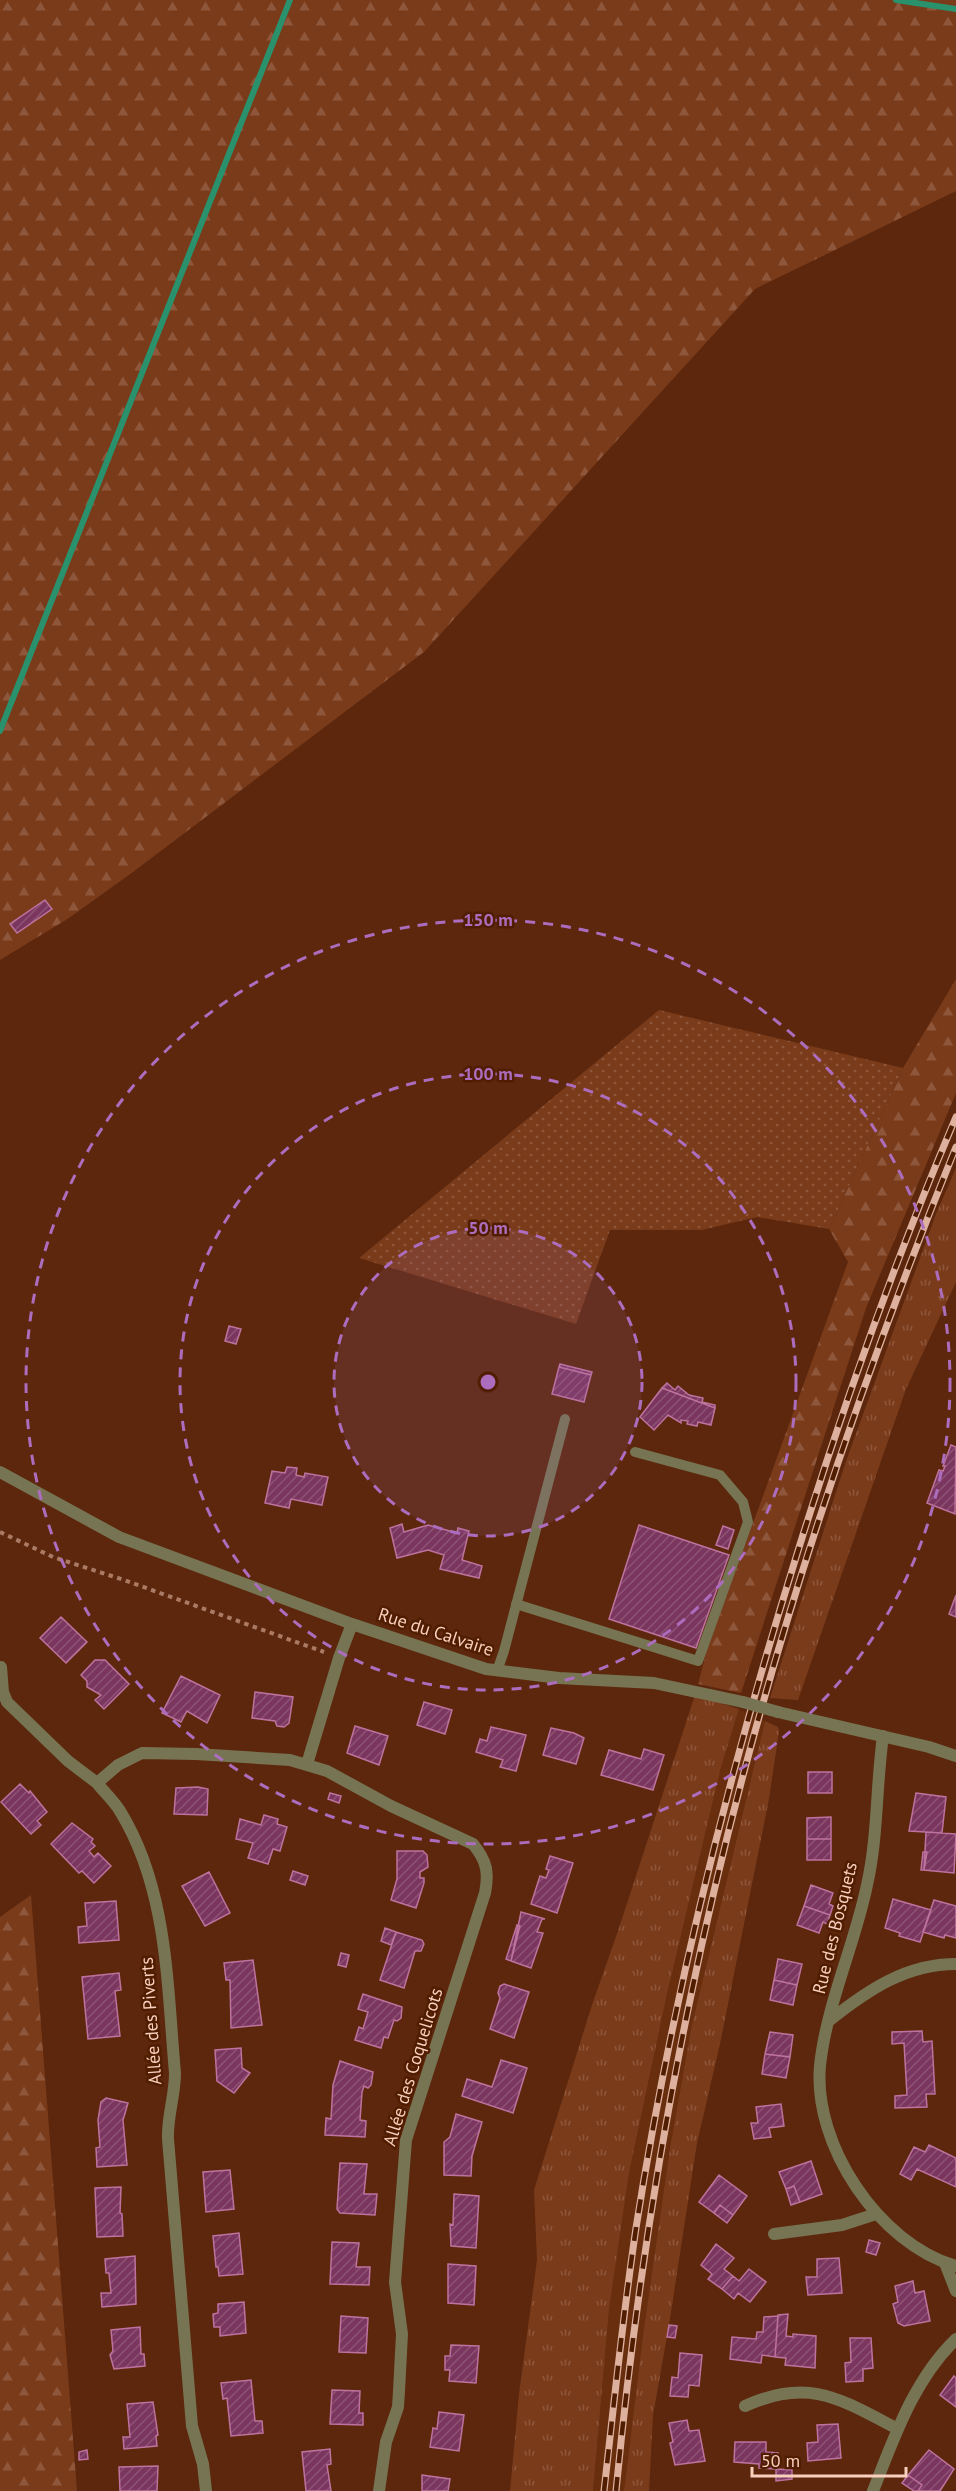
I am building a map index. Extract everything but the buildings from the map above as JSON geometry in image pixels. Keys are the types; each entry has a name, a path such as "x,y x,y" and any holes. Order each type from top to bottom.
{"street":[{"name":"Rue du Calvaire","path":"0,1472 119,1537 352,1624 486,1669 559,1678 654,1683 744,1702 929,1747 956,1756"},
{"path":"97,1783 118,1765 142,1753 268,1758 307,1764 339,1658 352,1624"},
{"name":"Allée des Piverts","path":"1,1667 3,1692 7,1702 68,1761 97,1783 119,1809 138,1844 162,1925 175,2073 175,2092 168,2139 192,2426 204,2464 206,2491"},
{"name":"Rue des Bosquets","path":"882,1736 877,1780 876,1821 868,1884 830,2020 820,2068 824,2115 850,2178 876,2214 908,2243 950,2265"},
{"name":"Allée des Coquelicots","path":"307,1764 327,1771 391,1806 473,1845 483,1856 487,1866 485,1893 406,2140 395,2282 402,2334 398,2407 386,2442 379,2491"},
{"name":"Rue des Bosquets","path":"830,2020 869,1990 906,1972 925,1966 956,1964"},
{"path":"774,2234 842,2225 876,2214"},
{"path":"950,2265 956,2290"},
{"path":"873,2491 898,2429 920,2387 956,2339"},
{"path":"745,2406 765,2397 786,2392 814,2393 843,2402 898,2429"}],"lane":[{"path":"497,1671 565,1419"},
{"path":"516,1604 698,1661 748,1522 743,1502 720,1475 635,1452"}],"path":[{"path":"0,1532 52,1557 124,1580 339,1658"}],"shaded area":[{"path":"739,1709 765,1721 691,2029 670,2148 643,2335 624,2491 593,2491 609,2310 629,2173 667,1994 721,1766"}],"green space":[{"path":"0,0 956,0 956,191 755,289 424,652 133,872 69,918 0,960"},
{"path":"956,979 956,1093 866,1308 741,1693 698,1684 707,1650 848,1262 829,1229 903,1068"},
{"path":"659,1010 903,1068 829,1229 757,1217 702,1230 610,1230 576,1324 359,1258"},
{"path":"956,1168 956,1282 906,1389 798,1700 770,1698 846,1461 936,1214"},
{"path":"695,1695 739,1709 721,1767 667,1994 629,2173 609,2310 593,2491 510,2491 519,2394 537,2260 534,2190 592,2005"},
{"path":"765,1721 778,1727 779,1731 769,1799 720,2044 697,2143 653,2415 649,2491 624,2491 643,2335 670,2148 691,2029"},
{"path":"31,1895 77,2491 0,2491 0,1917"}],"waterway":[{"path":"0,731 290,0"},
{"path":"896,0 956,9"}],"railway":[{"path":"604,2491 627,2293 650,2142 685,1972 725,1804 772,1637 833,1443 891,1279 956,1117"},
{"path":"616,2491 637,2306 666,2122 714,1891 741,1782 771,1675 838,1461 956,1147"}]}
